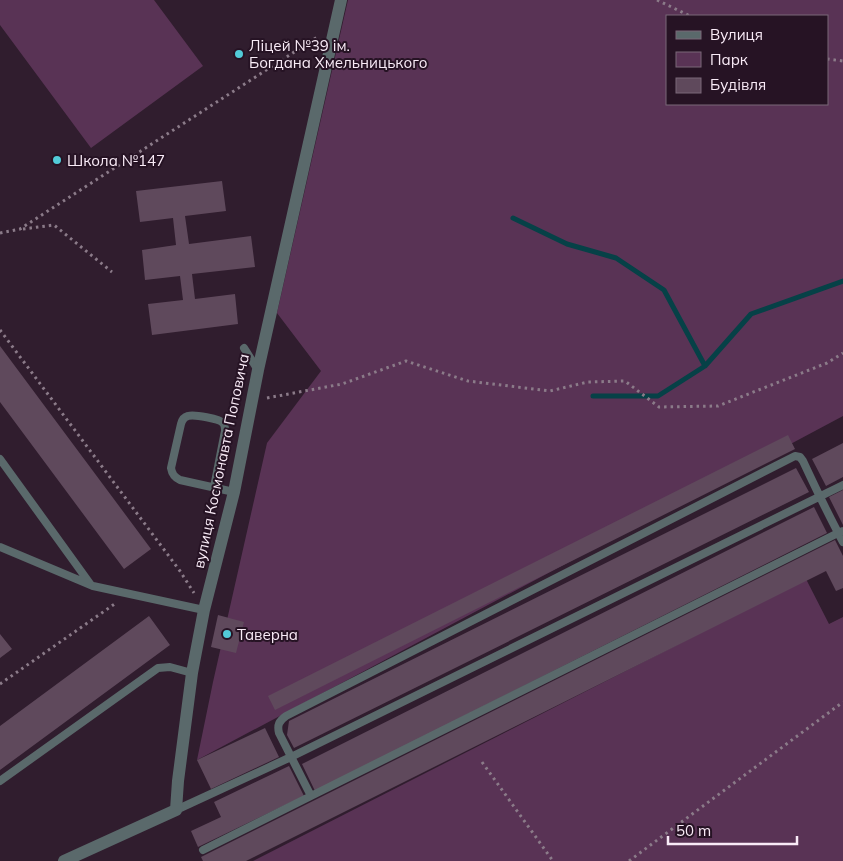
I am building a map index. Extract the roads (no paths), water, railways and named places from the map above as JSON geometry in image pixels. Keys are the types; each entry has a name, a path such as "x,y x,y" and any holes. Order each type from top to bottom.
{"street":[{"name":"вулиця Космонавта Поповича","path":"176,810 192,673 204,610 234,492 258,370 341,0"},
{"path":"64,861 176,810"}],"lane":[{"path":"244,348 258,370"},
{"path":"214,487 225,425 222,421 194,415 183,418 171,468 175,478 234,492"},
{"path":"311,796 277,727 286,716 790,458 796,456 800,457 803,461 820,497 841,532 843,542"},
{"path":"0,459 93,586"},
{"path":"176,810 291,757 843,485"},
{"path":"204,850 841,532"},
{"path":"0,547 93,586 204,610"},
{"path":"0,781 158,668 164,667 192,673"}],"waterway":[{"path":"513,218 567,244 616,258 664,290 705,366"},
{"path":"593,396 658,396 705,366 751,314 843,281"}],"place":[{"name":"Ліцей №39 ім. Богдана Хмельницького","path":"239,54"},
{"name":"Школа №147","path":"57,160"},
{"name":"Таверна","path":"227,634"}]}
